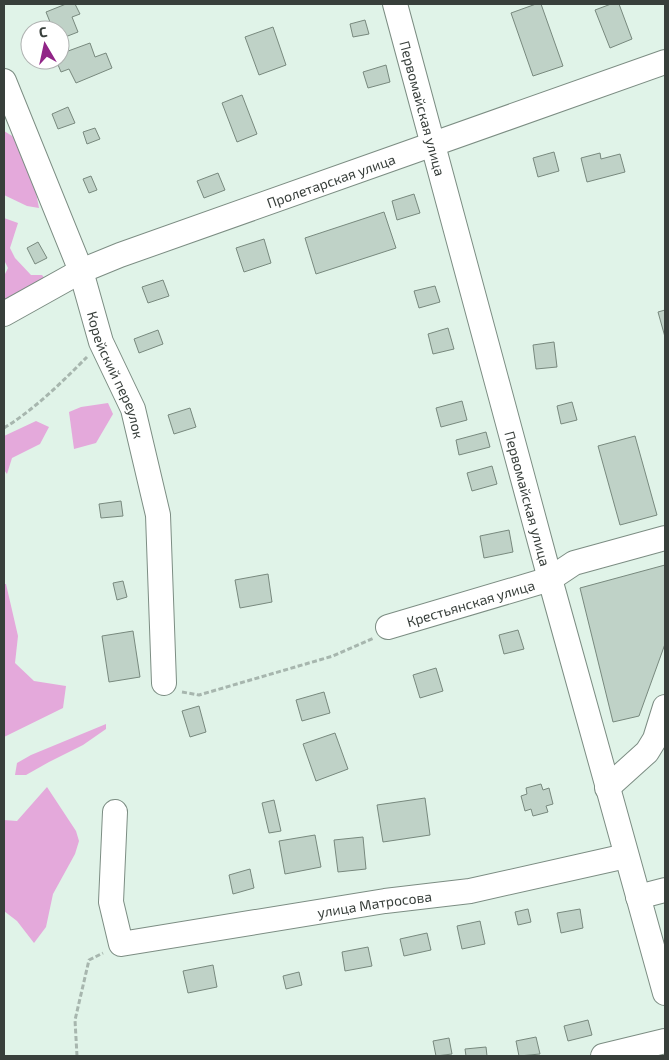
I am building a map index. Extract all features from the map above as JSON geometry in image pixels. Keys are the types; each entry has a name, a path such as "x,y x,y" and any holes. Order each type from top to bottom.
{"street":[{"name":"Первомайская улица","path":"395,4 607,788 665,991"},
{"name":"Пролетарская улица","path":"4,314 81,271 120,255 665,62"},
{"name":"Корейский переулок","path":"4,81 81,271 102,342 133,409 158,515 164,683"},
{"name":"Крестьянская улица","path":"388,627 550,579 574,563 665,538"},
{"path":"607,788 646,752 655,739 665,707"},
{"path":"115,812 110,902 121,944"},
{"name":"улица Матросова","path":"121,944 385,901 470,891 626,856"},
{"path":"638,898 665,890"},
{"path":"603,1056 665,1041"}],"path":[{"path":"4,428 22,417 55,389 102,342"},
{"path":"164,683 181,691 199,695 333,656 376,638 388,627"},
{"path":"76,1056 75,1020 89,960 121,944"}],"shaded area":[{"path":"4,131 22,142 32,172 39,208 27,206 4,195"},
{"path":"4,218 18,223 10,248 15,258 31,275 42,275 46,280 4,304 4,276 8,268 4,260"},
{"path":"108,403 113,414 96,443 74,449 69,412 81,407"},
{"path":"36,421 49,427 40,444 12,458 7,474 4,470 4,436"},
{"path":"4,584 6,584 18,636 15,663 34,681 66,686 63,708 4,737"},
{"path":"106,724 106,729 83,745 26,775 15,775 17,763 31,755"},
{"path":"47,787 76,831 79,841 75,854 53,894 46,927 34,943 17,921 4,911 4,820 17,821"}],"building":[{"path":"66,4 75,4 80,14 72,17 78,32 70,35 70,20 49,20 46,12"},
{"path":"541,4 563,66 533,76 511,13"},
{"path":"611,4 619,4 632,39 610,48 595,10"},
{"path":"365,20 369,34 353,37 350,24"},
{"path":"273,27 286,65 259,75 245,37"},
{"path":"90,43 95,57 106,53 112,68 76,83 70,70 70,50"},
{"path":"386,65 390,82 368,88 363,72"},
{"path":"242,95 257,134 237,142 222,103"},
{"path":"68,107 75,123 58,129 52,114"},
{"path":"95,128 100,139 87,144 83,132"},
{"path":"554,152 559,171 538,177 533,158"},
{"path":"600,153 601,159 620,154 625,172 587,182 581,158"},
{"path":"218,173 225,190 204,198 197,181"},
{"path":"91,176 97,190 89,193 83,179"},
{"path":"414,194 420,213 397,220 392,201"},
{"path":"384,212 396,248 316,274 305,238"},
{"path":"264,239 271,263 244,272 236,248"},
{"path":"38,242 47,258 35,264 27,248"},
{"path":"163,280 169,296 148,303 142,287"},
{"path":"435,286 440,302 419,308 414,291"},
{"path":"665,310 665,337 658,312"},
{"path":"448,328 454,349 433,354 428,334"},
{"path":"158,330 163,344 139,353 134,339"},
{"path":"554,342 557,367 536,369 533,345"},
{"path":"462,401 467,420 441,427 436,408"},
{"path":"572,402 577,420 561,424 557,406"},
{"path":"190,408 196,427 174,434 168,415"},
{"path":"486,432 490,447 459,455 456,440"},
{"path":"635,436 657,515 620,525 598,446"},
{"path":"492,466 497,484 472,491 467,473"},
{"path":"121,501 123,516 101,518 99,504"},
{"path":"509,530 513,552 484,558 480,536"},
{"path":"665,565 665,644 639,716 613,722 580,588"},
{"path":"268,574 272,602 240,608 235,580"},
{"path":"123,581 127,597 117,600 113,583"},
{"path":"518,630 524,649 504,654 499,635"},
{"path":"133,631 140,677 109,682 102,636"},
{"path":"436,668 443,691 420,698 413,675"},
{"path":"324,692 330,713 302,721 296,700"},
{"path":"199,706 206,732 190,737 182,711"},
{"path":"335,733 348,769 316,781 303,744"},
{"path":"541,784 543,790 549,788 553,804 546,806 548,812 533,816 531,809 525,811 521,796 527,794 526,788"},
{"path":"425,798 430,835 383,842 377,805"},
{"path":"274,800 281,831 269,833 262,803"},
{"path":"315,835 321,867 285,874 279,841"},
{"path":"363,837 366,869 338,872 334,840"},
{"path":"250,869 254,888 233,894 229,875"},
{"path":"528,909 531,922 518,925 515,912"},
{"path":"580,909 583,928 561,933 557,913"},
{"path":"480,921 485,944 462,949 457,926"},
{"path":"427,933 431,950 404,956 400,939"},
{"path":"368,947 372,966 345,971 342,952"},
{"path":"213,965 217,987 188,993 183,971"},
{"path":"299,972 302,985 286,989 283,976"},
{"path":"588,1020 592,1035 568,1041 564,1026"},
{"path":"536,1037 540,1054 519,1056 516,1041"},
{"path":"449,1038 452,1054 436,1056 433,1041"},
{"path":"486,1047 487,1056 466,1056 465,1049"}]}
